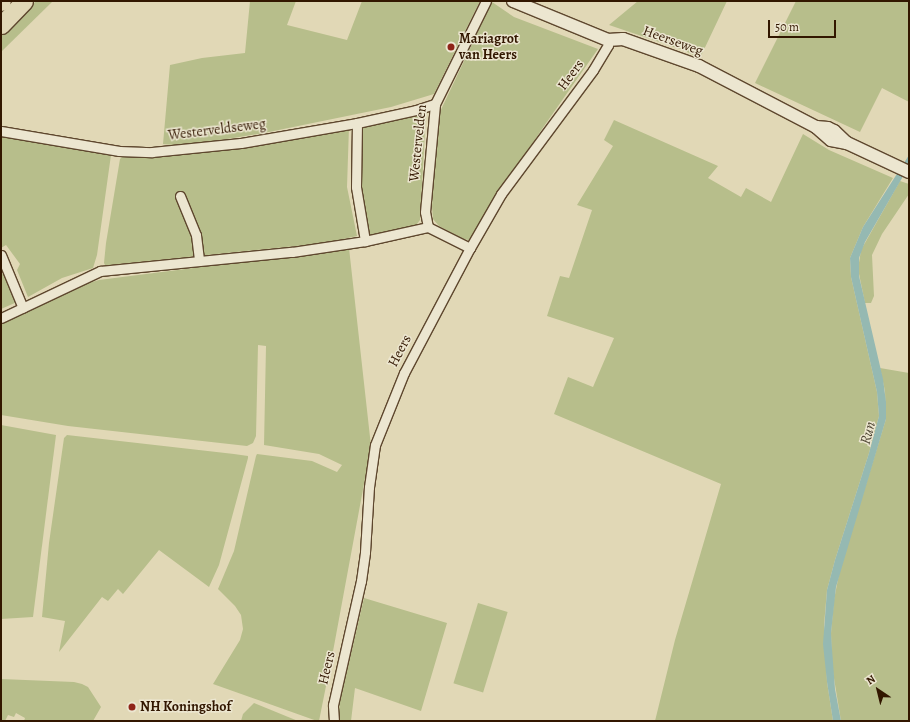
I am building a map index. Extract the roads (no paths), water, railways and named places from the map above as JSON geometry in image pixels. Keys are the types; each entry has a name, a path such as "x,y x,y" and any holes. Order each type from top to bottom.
{"highway":[{"path":"1,25 24,1"}],"street":[{"name":"Westervelden","path":"428,226 425,212 435,104 486,1"},
{"name":"Heerseweg","path":"513,1 608,40 623,39 699,66 816,128 828,128 834,131 847,143 909,172"},
{"name":"Heers","path":"334,721 333,705 361,581 365,552 369,487 375,445 404,373 470,248 502,194 593,70 608,45 608,40"},
{"name":"Westerveldseweg","path":"1,131 119,151 152,152 240,143 357,122 416,110 435,104"},
{"path":"357,122 356,187 365,242"},
{"path":"180,196 196,235 199,261"},
{"path":"1,318 100,271 292,252 365,242 428,226 470,248"},
{"path":"1,255 23,308"}],"water":[{"path":"909,155 909,166 865,242 859,258 859,276 883,379 886,402 886,419 836,587 831,633 835,689 841,721 833,721 823,644 827,590 879,416 877,392 851,277 850,258 863,227"}],"place":[{"name":"Mariagrot van Heers","path":"451,47"},
{"name":"NH Koningshof","path":"132,707"}],"water label":[{"name":"Run","path":"868,433"}]}
